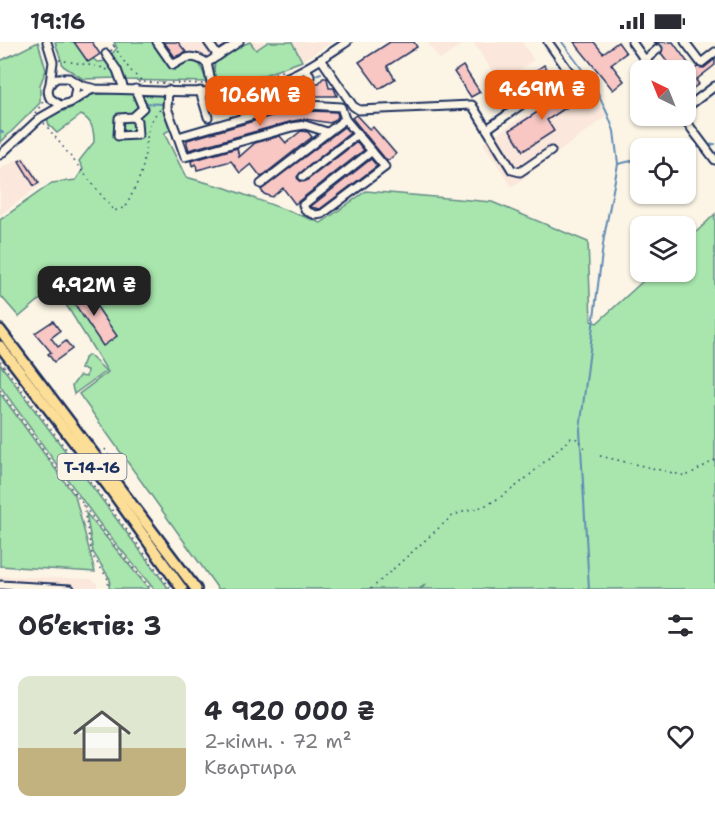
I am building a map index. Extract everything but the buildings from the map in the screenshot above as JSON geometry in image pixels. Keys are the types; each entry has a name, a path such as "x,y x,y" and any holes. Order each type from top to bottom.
{"main road":[{"name":"Т-14-16","path":"0,330 116,480 196,589"},
{"name":"Т-14-16","path":"0,346 182,589"}],"street":[{"path":"47,42 56,64 70,79 77,91 74,99"},
{"path":"157,42 173,65 188,56 198,57 207,63 212,88"},
{"path":"208,42 218,56"},
{"path":"207,63 239,42"},
{"path":"36,117 64,105 80,94 96,89 123,86 135,89 200,91 212,88 260,86 305,69 347,42"},
{"path":"549,42 588,98"},
{"path":"632,42 645,60 658,49"},
{"path":"685,42 701,63 715,52"},
{"path":"106,54 117,70 123,86"},
{"path":"321,59 353,106 359,110 472,105 512,170 520,172 551,151"},
{"path":"0,156 36,117 45,111 45,94 56,64"},
{"path":"305,69 310,75 309,105"},
{"path":"487,129 569,71"},
{"path":"50,83 61,76 96,89"},
{"path":"696,100 715,86"},
{"path":"133,117 143,108 135,89"},
{"path":"168,90 167,106 185,157 292,127 305,125 327,132"},
{"path":"200,91 208,117"},
{"path":"45,94 52,102 64,105"},
{"path":"178,137 281,107 309,105 341,107 345,118 358,134 372,151 385,167 322,214 316,215 306,211 303,205 372,151"},
{"path":"261,184 345,118"},
{"path":"690,126 715,160"},
{"path":"303,177 358,134"},
{"path":"0,585 70,589"}],"path":[{"path":"111,42 133,75 146,83"},
{"path":"106,54 114,46"},
{"path":"56,64 59,60 100,67 123,86 146,83 212,88"},
{"path":"265,77 288,69"},
{"path":"45,94 36,117 114,211 126,207 140,177 147,150 148,126 158,110 167,106"},
{"path":"0,361 171,589"},
{"path":"0,390 83,504 151,589"},
{"path":"371,589 451,517 462,510 485,506 512,489 571,438 578,439 587,451"},
{"path":"600,456 686,476 715,460"},
{"path":"83,504 92,555 108,579 108,589"}],"shaded area":[{"path":"150,42 332,42 302,61 248,79 175,82"},
{"path":"427,42 466,42 440,60"},
{"path":"473,42 522,42 534,60 500,83"},
{"path":"580,78 607,116 512,187 483,143"},
{"path":"24,156 42,184 0,215 0,169"},
{"path":"0,576 91,579 97,583 97,589 0,589"}],"green space":[{"path":"38,42 46,70 40,85 40,103 0,143 0,61"},
{"path":"55,42 74,42 97,62 107,61 118,78 83,79 63,66"},
{"path":"114,42 154,42 171,65 187,59 199,62 207,82 125,80 111,55 117,48"},
{"path":"250,42 256,50 268,42 292,42 302,61 261,76 217,82 214,71 215,60 224,58 228,51"},
{"path":"117,93 162,95 170,130 164,133 186,177 226,188 321,223 366,191 492,202 588,242 591,321 597,323 642,282 696,282 696,232 715,214 715,589 421,589 426,584 419,589 218,589 79,394 108,372 55,287 19,317 0,295 0,220 52,183 76,180 83,169 79,161 94,142 92,126 81,115 57,133 49,125 47,118 72,108 87,95"},
{"path":"89,355 106,371 74,394 72,386 79,376 86,377 87,370 80,369 84,359"},
{"path":"0,364 169,589 154,589 102,527 0,386"},
{"path":"0,393 75,496 95,572 0,566"},
{"path":"86,513 149,589 109,589 110,579 93,552"}],"waterway":[{"path":"562,42 595,87 608,115 614,131 618,164 604,237 580,430 589,589"},
{"path":"316,75 321,73"},
{"path":"144,103 162,104"},
{"path":"0,130 3,133"},
{"path":"696,148 715,144"},
{"path":"618,164 630,161"}],"tunnel":[{"path":"658,49 668,42"}]}
